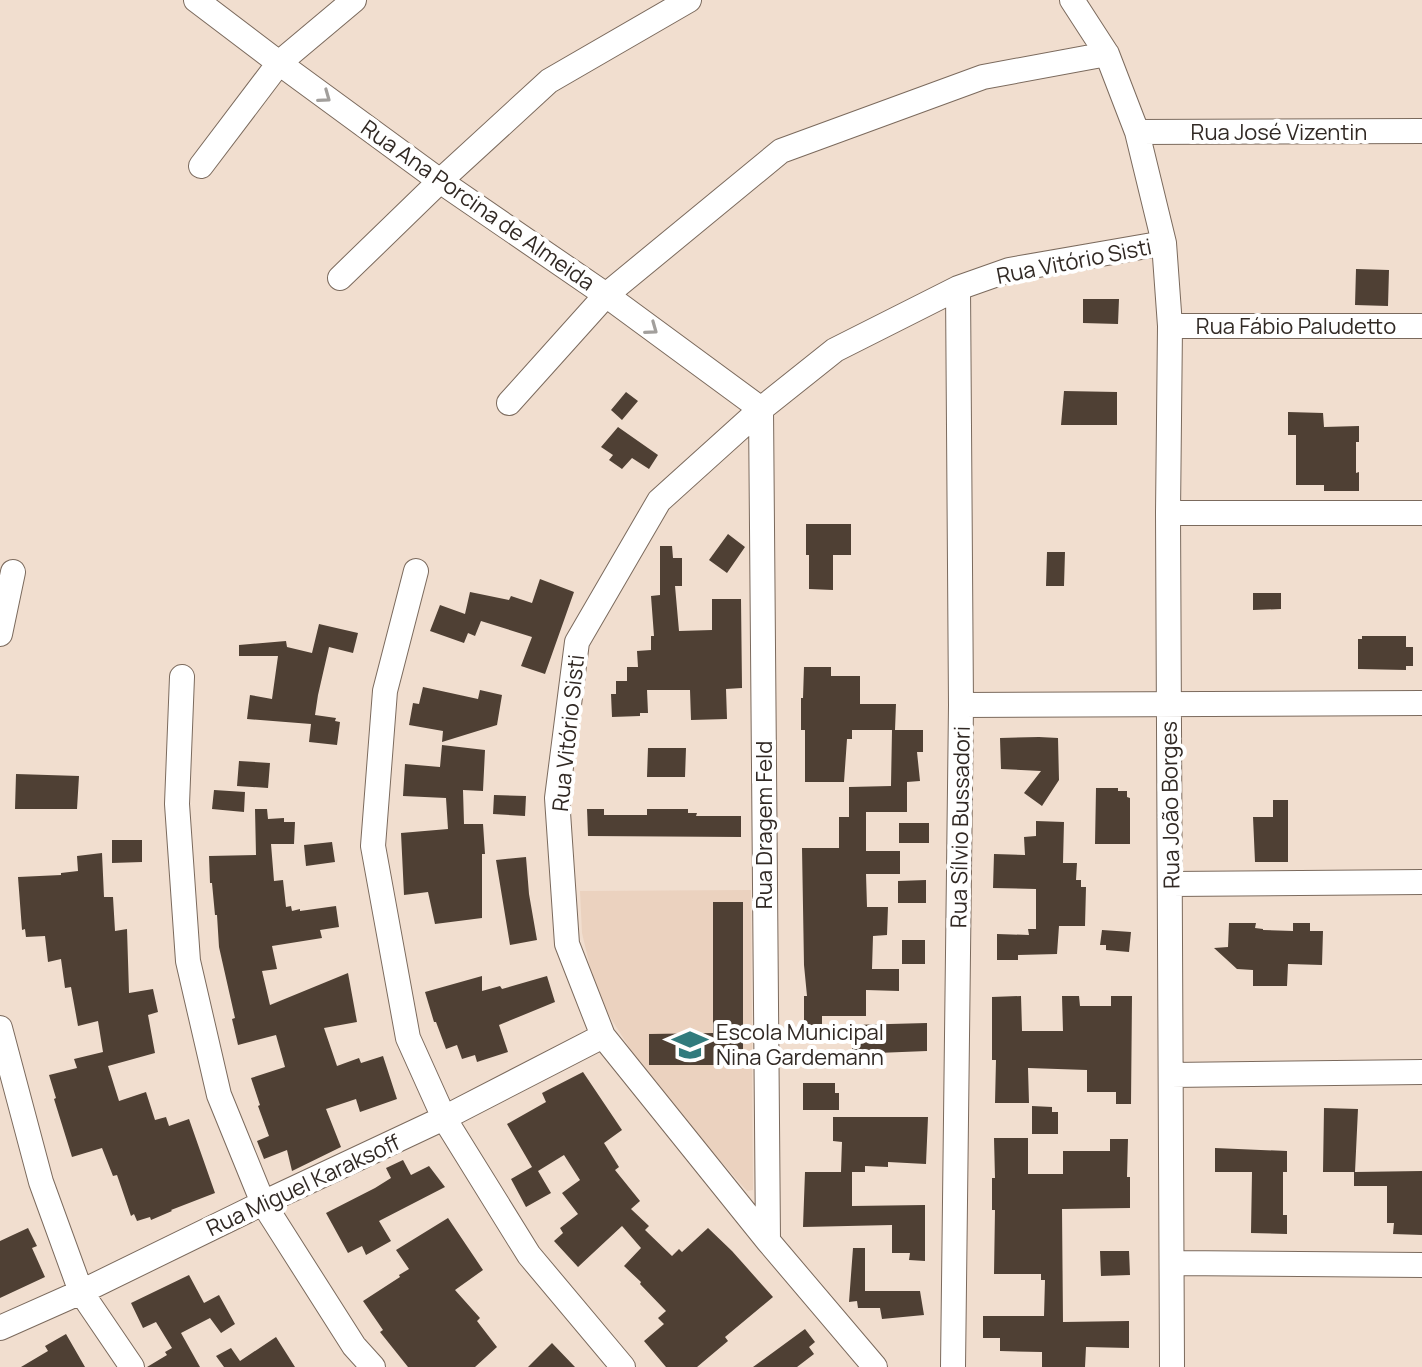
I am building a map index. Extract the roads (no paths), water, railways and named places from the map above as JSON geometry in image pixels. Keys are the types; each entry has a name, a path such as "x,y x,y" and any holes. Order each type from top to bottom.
{"street":[{"name":"Rua Ana Porcina de Almeida","path":"196,0 440,181 606,295 761,409"},
{"path":"201,166 279,63 354,0"},
{"path":"340,278 549,81 689,0"},
{"name":"Rua João Borges","path":"1072,0 1107,54 1137,132 1164,243 1170,326 1172,1367"},
{"path":"509,403 606,295 781,151 983,77 1107,54"},
{"name":"Rua José Vizentin","path":"1137,132 1422,131"},
{"name":"Rua Vitório Sisti","path":"875,1367 768,1241 603,1036 567,944 557,798 577,642 659,501 761,409 835,350 958,288 1009,270 1164,243"},
{"name":"Rua Sílvio Bussadori","path":"953,1367 961,705 958,288"},
{"name":"Rua Fábio Paludetto","path":"1170,326 1422,326"},
{"name":"Rua Dragem Feld","path":"761,409 768,1241"},
{"path":"1168,513 1422,513"},
{"path":"416,571 385,691 373,846 408,1038 444,1118 529,1255 623,1367"},
{"path":"0,634 13,572"},
{"path":"182,677 177,804 188,961 219,1095 263,1203 354,1346 373,1367"},
{"path":"961,705 1422,703"},
{"path":"1171,884 1422,882"},
{"path":"0,1028 41,1182 81,1292 132,1367"},
{"name":"Rua Miguel Karaksoff","path":"0,1328 444,1118 603,1036"},
{"path":"1171,1075 1422,1072"},
{"path":"1172,1263 1422,1265"}],"place":[{"name":"Escola Municipal Nina Gardemann","path":"690,1045"}]}
